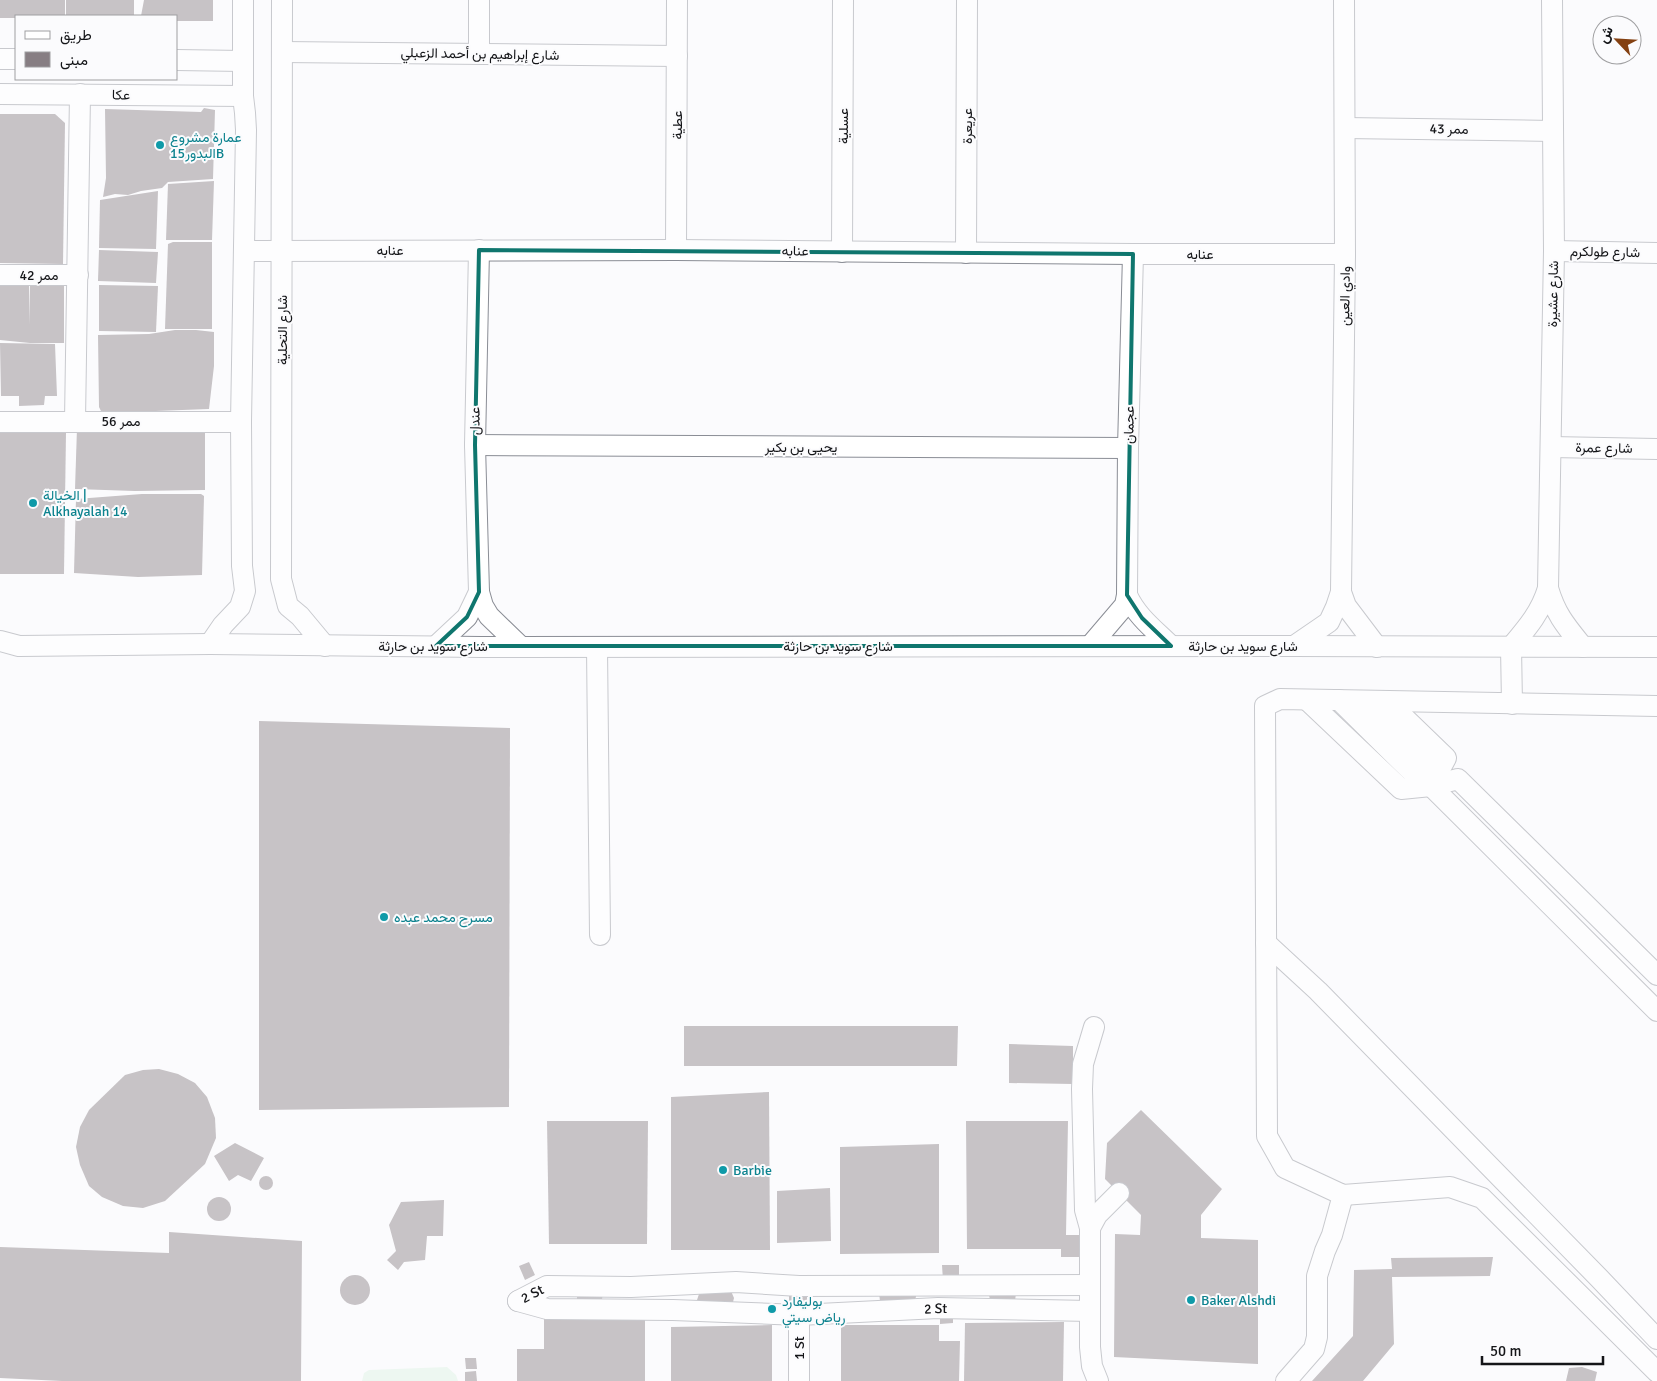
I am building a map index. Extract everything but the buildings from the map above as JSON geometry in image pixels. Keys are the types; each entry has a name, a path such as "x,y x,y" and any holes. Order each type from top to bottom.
{"street":[{"path":"210,644 223,625 240,607 245,591 242,566 241,422 246,130 242,96 244,0"},
{"name":"شارع التحلية","path":"282,0 281,579 288,606 300,616 325,646"},
{"path":"479,0 479,53"},
{"name":"عطية","path":"676,250 677,0"},
{"name":"عسلية","path":"842,252 843,0"},
{"name":"عريعرة","path":"966,253 967,0"},
{"name":"وادي العين","path":"1344,0 1345,254 1342,592 1346,606 1377,647"},
{"name":"شارع عشيرة","path":"1552,0 1554,251 1548,588 1553,606 1583,647"},
{"name":"شارع إبراهيم بن أحمد الزعبلي","path":"282,52 677,56"},
{"path":"0,58 15,59"},
{"path":"178,60 243,61"},
{"name":"عكا","path":"0,94 242,96"},
{"path":"75,421 80,94"},
{"name":"ممر 43","path":"1345,128 1553,131"},
{"name":"عندل","path":"479,250 474,445 479,592 483,606 490,616 520,646"},
{"name":"عنابه","path":"245,251 676,250 1345,254"},
{"name":"شارع طولكرم","path":"1554,251 1657,253"},
{"name":"عجمان","path":"1128,596 1128,448 1133,254"},
{"name":"ممر 42","path":"0,275 78,275"},
{"name":"ممر 56","path":"0,422 241,422"},
{"name":"يحيى بن بكير","path":"474,445 1128,448"},
{"name":"شارع عمرة","path":"1551,447 1657,449"},
{"name":"شارع عشيرة","path":"1511,647 1534,620 1548,588"},
{"name":"عندل","path":"436,646 467,617 479,592"},
{"name":"وادي العين","path":"1294,646 1329,622 1342,592"},
{"path":"1128,596 1133,608 1172,646"},
{"path":"1090,646 1125,605 1128,596"},
{"name":"شارع سويد بن حارثة","path":"0,652 9,644 1657,647"},
{"path":"597,646 600,935"},
{"path":"1511,647 1512,704"},
{"path":"1657,706 1280,699 1265,706 1267,1136 1285,1168 1343,1195 1450,1187 1482,1198 1657,1372"},
{"path":"1308,700 1401,788 1431,786 1458,779 1657,975"},
{"path":"1339,700 1418,778 1431,786 1657,1011"},
{"path":"1363,701 1428,766 1431,786"},
{"path":"1387,701 1446,758 1431,786"},
{"path":"1266,943 1318,991 1657,1339"},
{"path":"1094,1027 1083,1064 1082,1089 1085,1210 1090,1228 1090,1347 1092,1366 1098,1381"},
{"path":"1090,1228 1097,1215 1119,1193"},
{"path":"1286,1381 1314,1349 1317,1337 1317,1276 1332,1236 1343,1195"},
{"name":"2 St","path":"1090,1285 835,1286 736,1282 646,1287 547,1286 518,1301 547,1309 799,1315 948,1308 1090,1310"},
{"path":"764,1313 766,1284"},
{"path":"835,1286 836,1313"},
{"path":"948,1286 948,1308"},
{"path":"646,1287 647,1310"},
{"name":"1 St","path":"799,1315 799,1381"}],"highlighted area":[{"path":"479,250 1133,254 1127,595 1142,618 1171,646 436,646 467,617 479,592 475,445"}],"green space":[{"path":"447,1367 456,1375 458,1381 362,1381 364,1373 369,1370"}],"place":[{"name":"عمارة مشروع البدور15B","path":"160,145"},
{"name":"الخيالة | Alkhayalah 14","path":"33,503"},
{"name":"مسرح محمد عبده","path":"384,917"},
{"name":"Barbie","path":"723,1170"},
{"name":"Baker Alshdi","path":"1191,1300"},
{"name":"بوليفارد رياض سيتي","path":"772,1309"}]}
